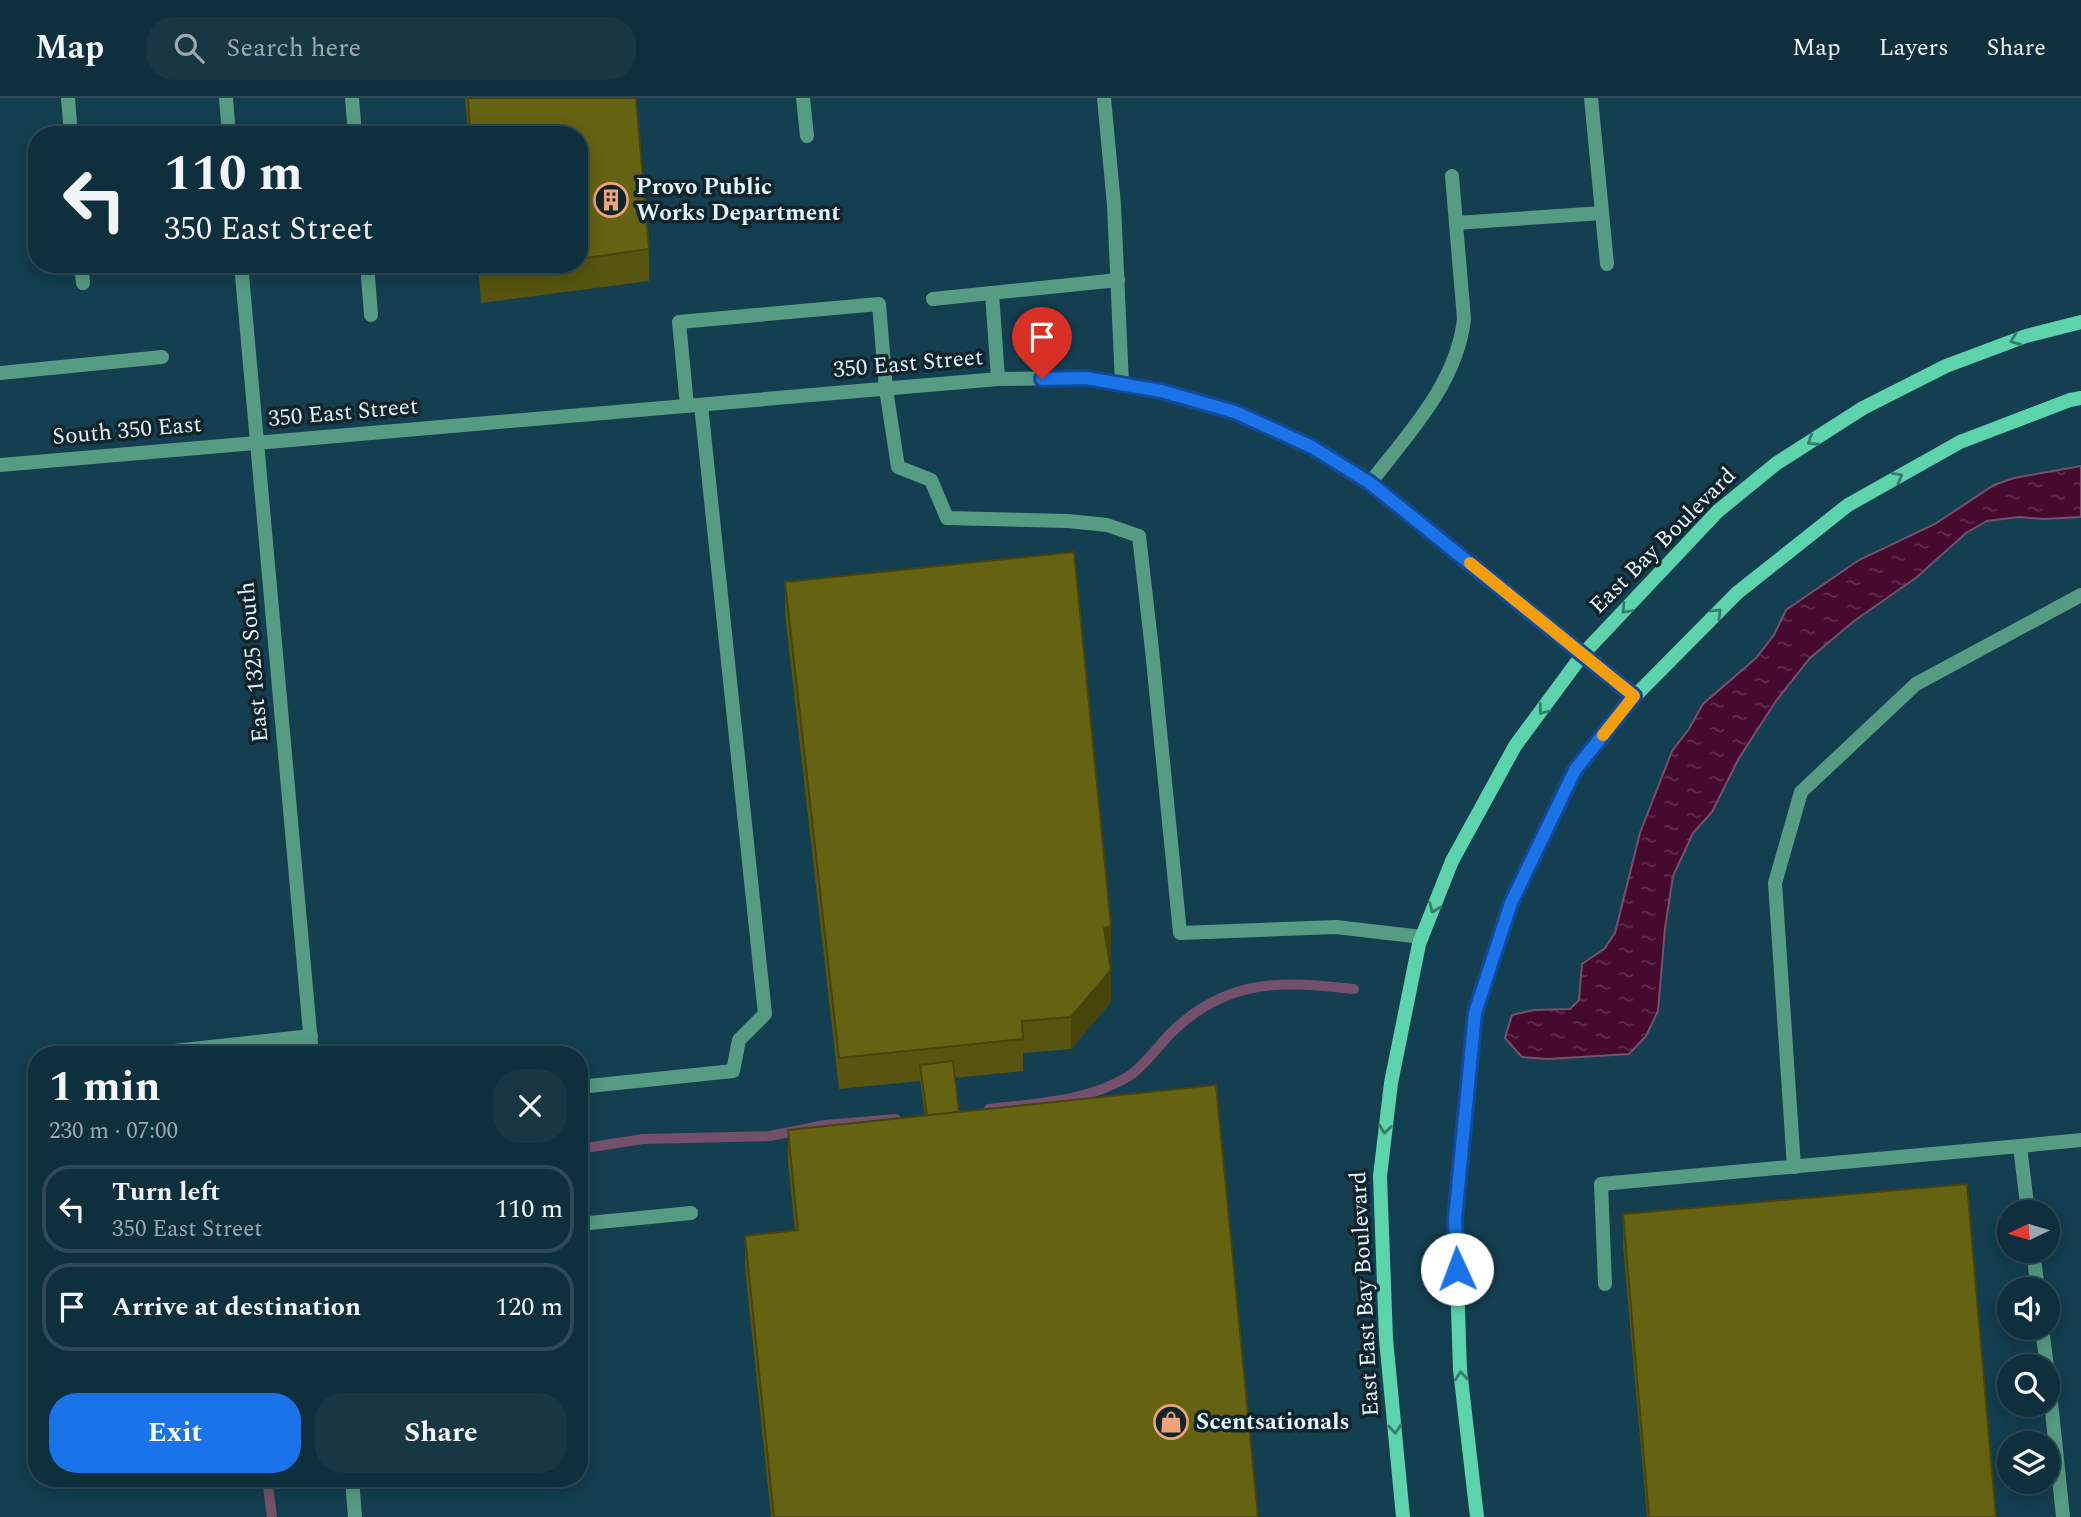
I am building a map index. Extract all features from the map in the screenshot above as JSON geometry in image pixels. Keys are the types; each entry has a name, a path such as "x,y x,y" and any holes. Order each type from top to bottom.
{"street":[{"path":"68,98 70,126"},
{"path":"226,98 228,126"},
{"path":"352,98 354,126"},
{"path":"803,98 807,136"},
{"path":"1104,98 1114,205 1122,384"},
{"path":"1591,98 1607,264"},
{"path":"1370,483 1452,369 1462,341 1464,319 1452,176"},
{"path":"1456,223 1602,213"},
{"path":"82,273 83,283"},
{"name":"East 1325 South","path":"242,273 312,1046"},
{"path":"368,273 371,315"},
{"path":"933,299 1118,281"},
{"path":"992,293 998,379"},
{"path":"588,1086 733,1071 739,1040 765,1014 694,405 678,322 879,304 886,389 898,467 930,480 947,518 1068,521 1107,525 1139,537 1180,933 1336,927 1422,937"},
{"name":"East Bay Boulevard","path":"1583,654 1718,511 1777,463 1863,408 1946,366 2026,336 2081,322"},
{"path":"0,373 162,357"},
{"name":"350 East Street","path":"258,443 998,379 1086,378 1161,391 1235,412 1312,447 1370,483 1634,696"},
{"path":"1477,1517 1460,1370 1455,1219 1475,1013 1511,903 1575,770 1634,696 1737,593 1848,505 1960,442 2081,398"},
{"name":"South 350 East","path":"0,465 258,443"},
{"path":"1794,1167 1774,883 1801,792 1916,684 2081,595"},
{"name":"East East Bay Boulevard","path":"1403,1517 1386,1339 1380,1175 1391,1083 1422,937 1452,861 1515,746 1583,654"},
{"path":"219,1046 311,1036"},
{"path":"1605,1284 1601,1184 2081,1140"},
{"path":"2020,1146 2026,1200"},
{"path":"588,1223 691,1213"},
{"path":"2053,1417 2063,1517"},
{"path":"353,1487 355,1517"}],"water":[{"path":"2081,466 2081,517 2019,517 1987,521 1966,533 1917,577 1854,621 1810,658 1776,701 1739,758 1712,812 1693,833 1673,876 1665,928 1658,1011 1646,1036 1629,1054 1548,1059 1522,1057 1505,1038 1512,1015 1534,1010 1570,1009 1579,1000 1582,964 1604,949 1615,933 1640,833 1672,751 1703,704 1756,658 1774,635 1786,610 1859,560 1935,524 1994,485 2014,478"}],"building":[{"path":"468,98 636,98 649,249 588,258 588,126 470,126"},
{"path":"1074,552 1111,926 1104,928 1111,970 1071,1017 1022,1021 1023,1039 839,1058 785,582"},
{"path":"953,1061 959,1112 927,1116 920,1065"},
{"path":"1216,1085 1258,1517 774,1517 745,1236 798,1230 788,1130"},
{"path":"1967,1184 1996,1517 1649,1517 1623,1214"}],"waterway":[{"path":"989,1109 1061,1100 1113,1085 1135,1071 1174,1030 1195,1013 1236,992 1280,985 1354,989"},
{"path":"588,1148 643,1139 770,1136 825,1125 896,1119"},
{"path":"268,1487 272,1517"}],"slow traffic":[{"path":"1470,563 1634,696 1603,735"}],"place":[{"name":"Provo Public Works Department","path":"611,200"},
{"name":"Scentsationals","path":"1171,1422"}],"route":[{"path":"1042,379 1086,378 1161,391 1235,412 1312,447 1370,483 1634,696 1575,770 1511,903 1475,1013 1455,1219 1457,1269"}]}
